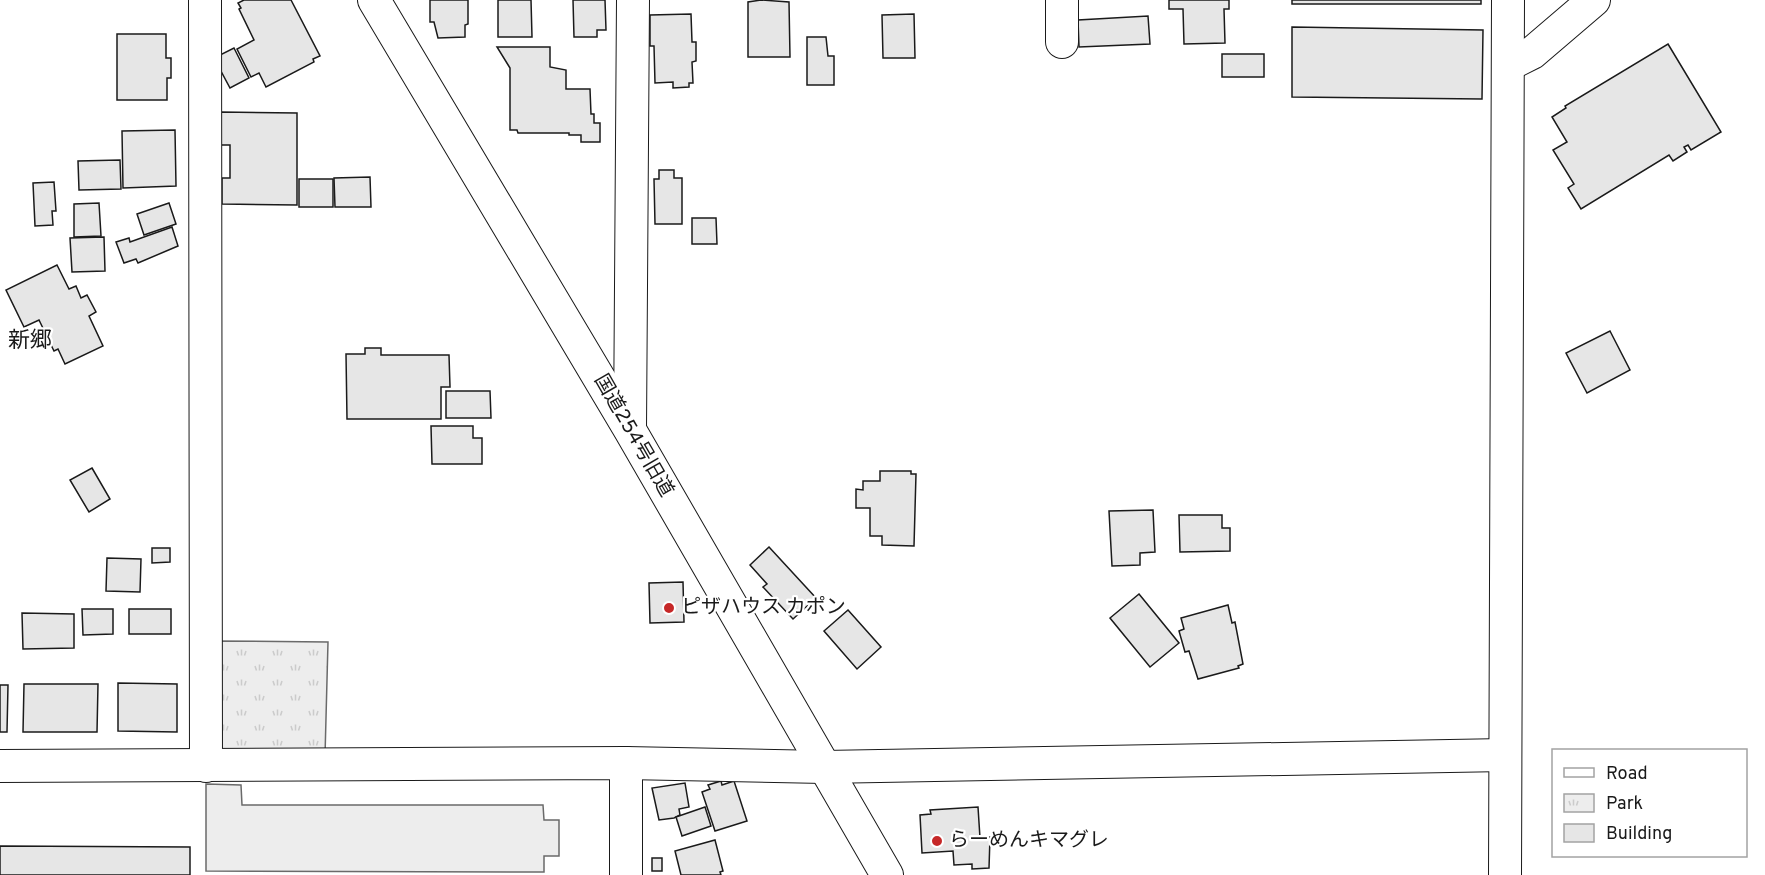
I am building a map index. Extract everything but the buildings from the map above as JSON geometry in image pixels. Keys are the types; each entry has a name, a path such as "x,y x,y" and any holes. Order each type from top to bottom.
{"street":[{"path":"205,0 206,766"},
{"name":"国道254号旧道","path":"374,0 630,430 886,875"},
{"path":"630,430 633,0"},
{"path":"1062,0 1062,42"},
{"path":"1505,875 1508,0"},
{"path":"1508,65 1532,53 1594,0"},
{"path":"0,766 626,763 824,766 1505,755"},
{"path":"626,763 626,875"}],"shaded area":[{"path":"206,784 241,785 242,805 543,805 544,820 559,820 559,856 544,856 544,872 206,871"}],"green space":[{"path":"216,641 328,642 325,756 228,754 216,742"}],"place":[{"name":"ピザハウス カポン","path":"669,608"},
{"name":"らーめんキマグレ","path":"937,841"}],"district":[{"name":"新郷","path":"30,341"}]}
